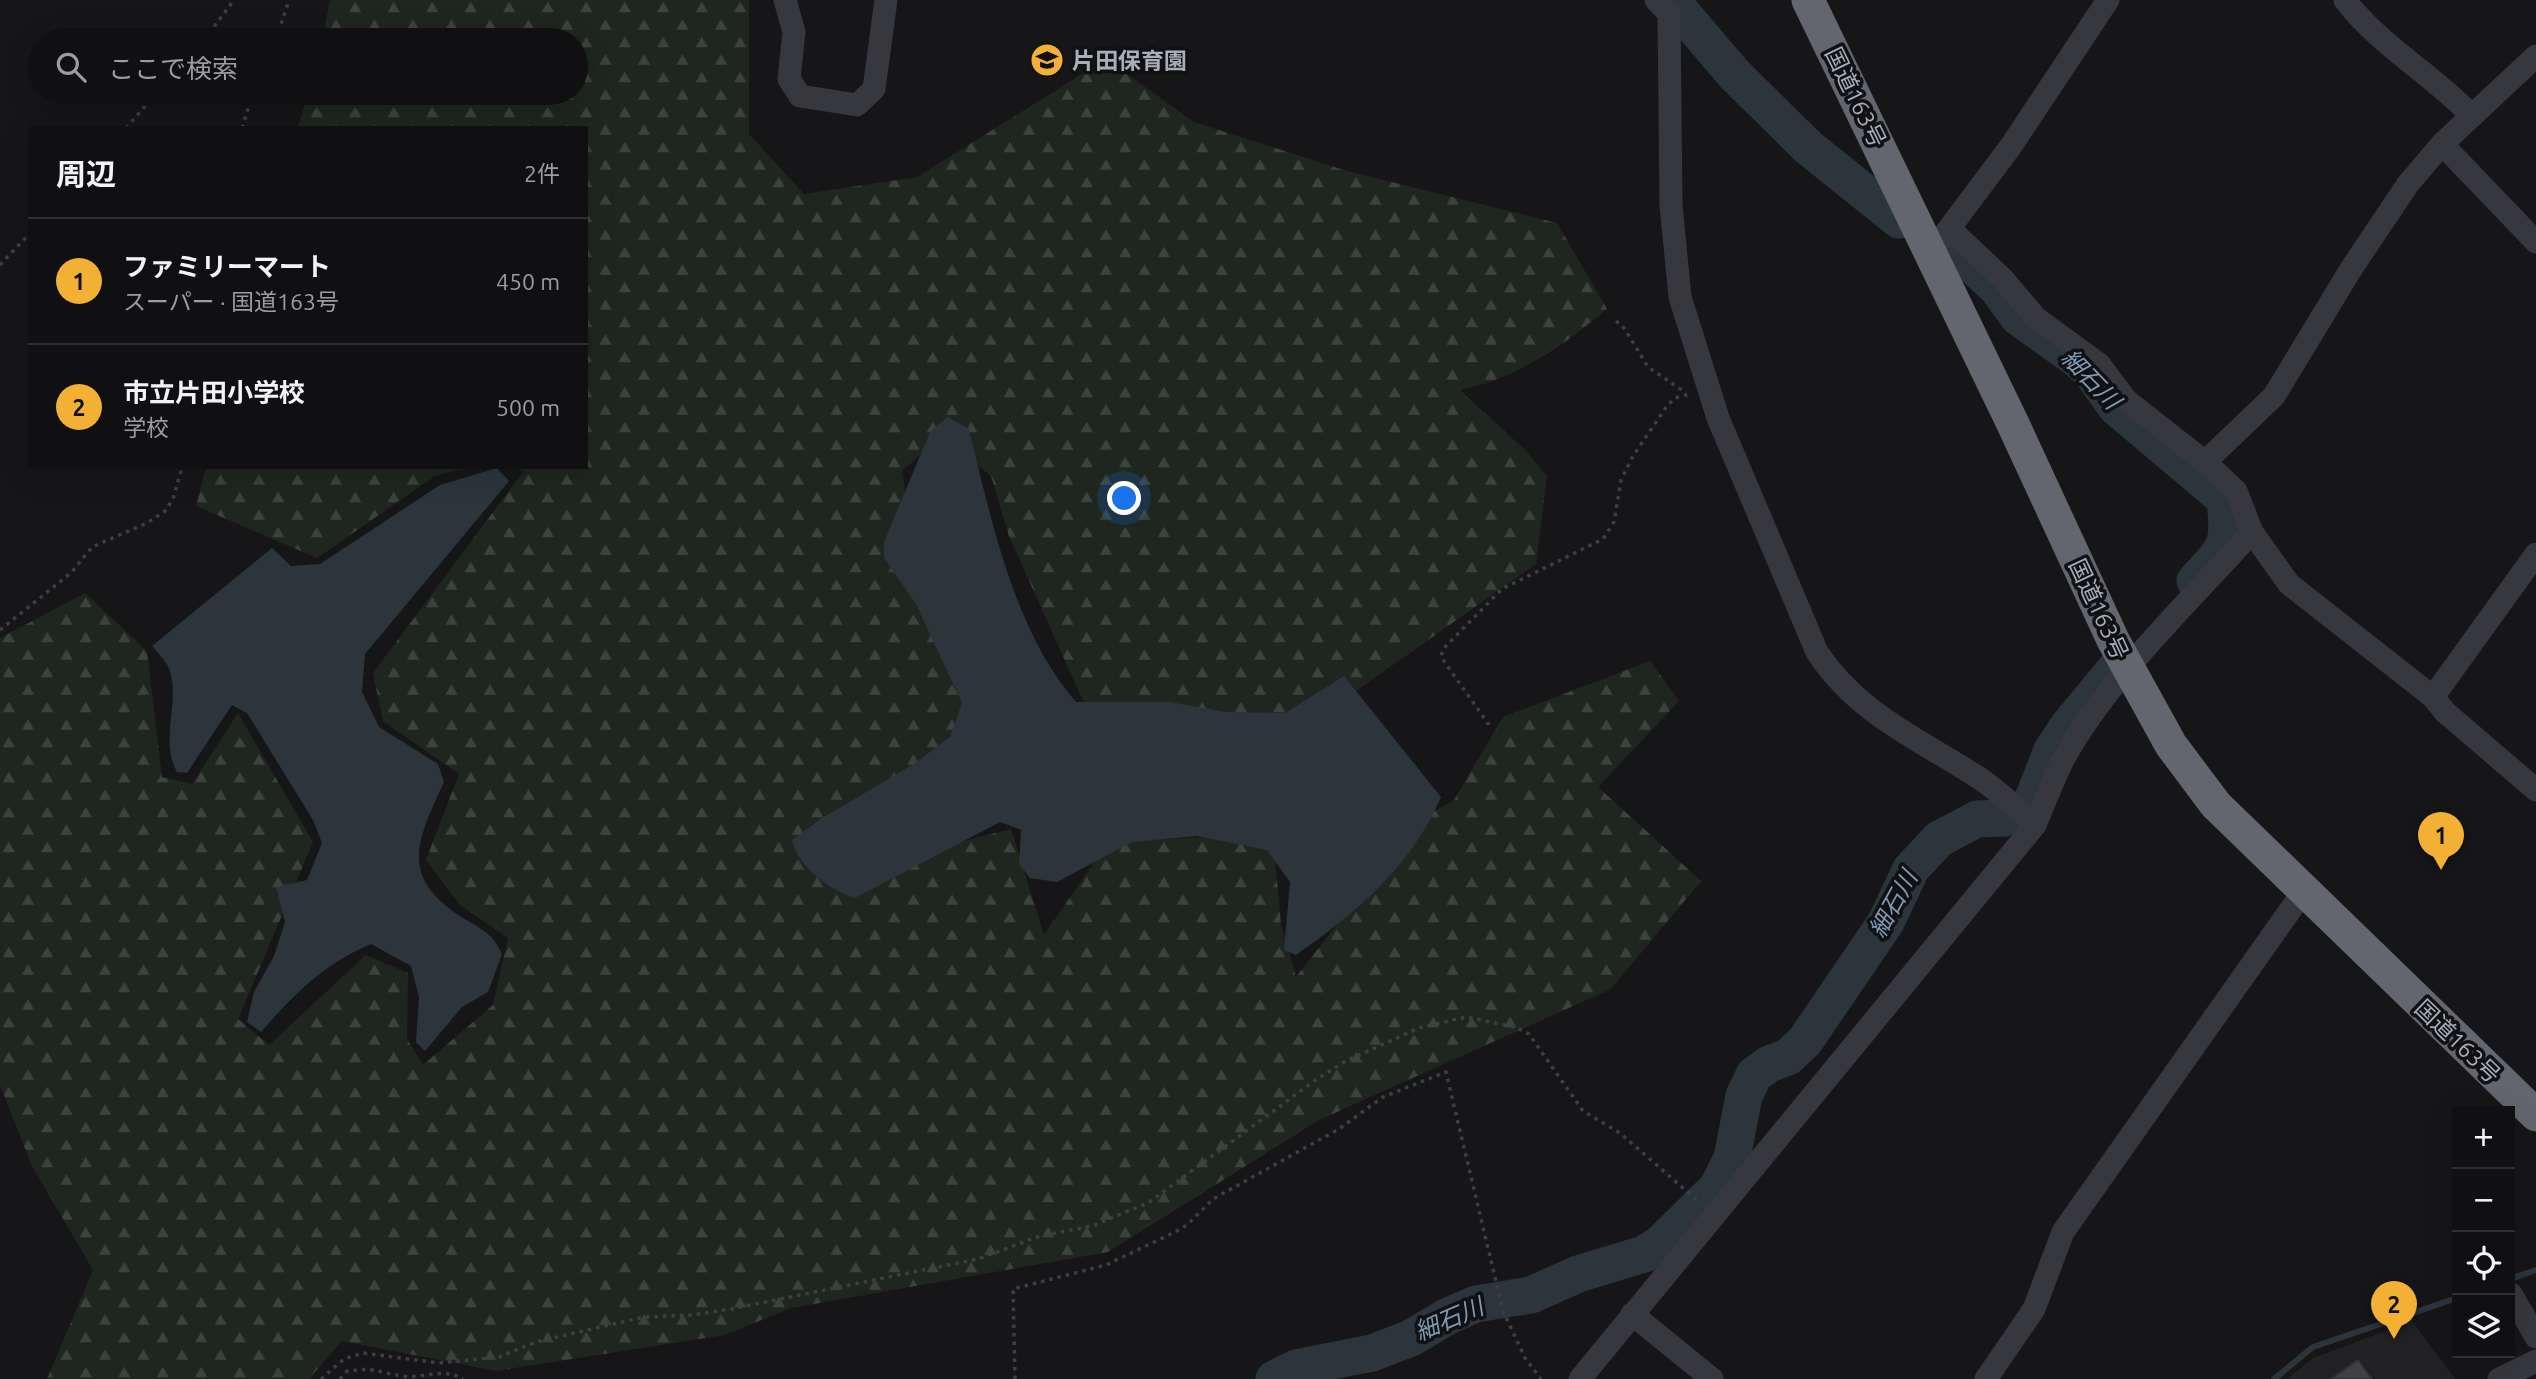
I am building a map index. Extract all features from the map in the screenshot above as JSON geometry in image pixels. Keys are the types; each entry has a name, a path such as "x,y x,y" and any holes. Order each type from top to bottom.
{"highway":[{"name":"国道163号","path":"1808,0 1940,240 2113,640 2171,745 2216,805 2536,1115"}],"street":[{"path":"785,0 794,32 789,79 800,96 856,105 874,89 886,2 908,0"},
{"path":"1656,0 1669,14 1668,124 1675,273 1699,393 1826,665 1875,712 1905,736 1984,781 2032,823"},
{"path":"2108,0 2011,146 1940,240 2002,278 2036,318 2099,364 2126,400 2205,462 2236,491 2252,532 2289,584 2433,697 2445,712 2536,790"},
{"path":"2345,0 2366,27 2449,92 2472,116"},
{"path":"2205,462 2274,396 2351,269 2408,184 2442,144 2536,56"},
{"path":"2442,144 2536,242"},
{"path":"1580,1379 2032,823 2067,754 2128,670 2252,532"},
{"path":"2433,697 2536,554"},
{"path":"1986,1379 2034,1308 2063,1232 2303,892"},
{"path":"2512,1295 2536,1337"},
{"path":"1632,1314 1712,1379"},
{"path":"2499,1379 2536,1361"}],"path":[{"path":"213,28 234,0"},
{"path":"280,28 289,0"},
{"path":"127,126 146,105"},
{"path":"243,126 249,105"},
{"path":"0,265 28,235"},
{"path":"1616,321 1624,328 1648,367 1699,393"},
{"path":"1489,725 1441,657 1443,649 1502,589 1602,539 1614,522 1621,480 1633,456 1667,405 1675,398 1699,393"},
{"path":"0,630 72,572 92,547 147,523 164,511 173,499 181,469"},
{"path":"321,1379 344,1359 363,1353 439,1363 499,1357 536,1342 644,1317 692,1315 912,1274 978,1259 1040,1236 1091,1226 1148,1203 1346,1061 1419,1028 1466,1017 1515,1027 1529,1034 1583,1111 1620,1133 1714,1214"},
{"path":"1015,1379 1013,1289 1106,1265 1173,1233 1187,1225 1213,1199 1339,1129 1383,1097 1446,1072 1503,1311 1525,1358 1541,1379"},
{"path":"340,1379 347,1371 372,1367 404,1376 451,1372 463,1379"}],"shaded area":[{"path":"947,417 969,429 996,536 1021,608 1036,642 1076,702 1170,702 1226,712 1285,713 1344,676 1441,797 1429,822 1398,867 1360,905 1296,955 1284,950 1290,882 1267,850 1197,836 1132,842 1057,882 1030,878 1019,864 1021,830 1000,822 855,898 836,890 816,876 795,850 792,840 822,818 914,764 950,737 962,703 916,604 884,558 884,542 930,432"},
{"path":"494,469 498,469 509,481 365,654 362,692 379,727 438,764 444,782 426,822 419,857 421,873 429,888 442,903 486,932 502,954 488,992 462,1007 425,1051 416,1042 419,997 411,966 371,944 324,970 285,1005 261,1032 247,1022 254,992 274,956 285,922 276,887 307,880 322,843 313,820 247,713 232,705 187,773 177,772 170,747 172,681 169,668 152,646 272,548 291,566 320,564 440,485"},
{"path":"2412,1321 2455,1379 2287,1379 2313,1358"}],"green space":[{"path":"330,0 749,0 749,134 804,194 917,177 1106,59 1194,122 1347,171 1557,223 1607,309 1556,348 1521,369 1481,385 1460,390 1527,452 1547,476 1536,564 1305,727 1176,732 1083,701 1009,536 991,476 965,455 929,447 902,471 917,576 988,720 821,878 1011,829 1044,935 1109,841 1212,837 1274,847 1281,924 1296,977 1340,921 1400,831 1454,800 1503,717 1650,661 1679,701 1598,787 1701,881 1611,989 1319,1120 1108,1252 791,1308 725,1335 496,1371 342,1341 309,1379 47,1379 93,1270 32,1166 0,1085 0,638 85,593 147,651 162,777 192,784 238,713 313,842 238,1019 269,1045 366,955 408,973 407,1039 423,1065 493,1005 508,938 460,905 426,860 459,774 383,721 373,673 523,472 519,469 588,469 588,126 299,126 305,105 588,105 588,28 324,28"},
{"path":"205,469 461,469 435,476 317,558 196,506"}],"building":[{"path":"2358,1360 2372,1379 2331,1379"}],"waterway":[{"name":"細石川","path":"1671,0 1734,74 1808,147 1899,220"},
{"name":"細石川","path":"1957,251 1997,288 2018,317 2078,360 2090,371 2116,407 2225,499 2227,527 2224,545 2195,581"},
{"name":"細石川","path":"1274,1379 1296,1368 1372,1353 1411,1338 1448,1316 1476,1304 1531,1295 1578,1274 1644,1254 1660,1244 1717,1188 1732,1158 1744,1096 1754,1075 1769,1064 1788,1057 1805,1041 1886,922 1911,869 1939,839 1977,819 2005,818 2031,804 2052,750 2068,726 2121,662"},
{"path":"2515,1277 2536,1270"},
{"path":"2274,1379 2313,1347 2452,1300"}],"place":[{"name":"片田保育園","path":"1047,60"},
{"name":"ファミリーマート","path":"2441,870"},
{"name":"市立片田小学校","path":"2394,1339"}]}
